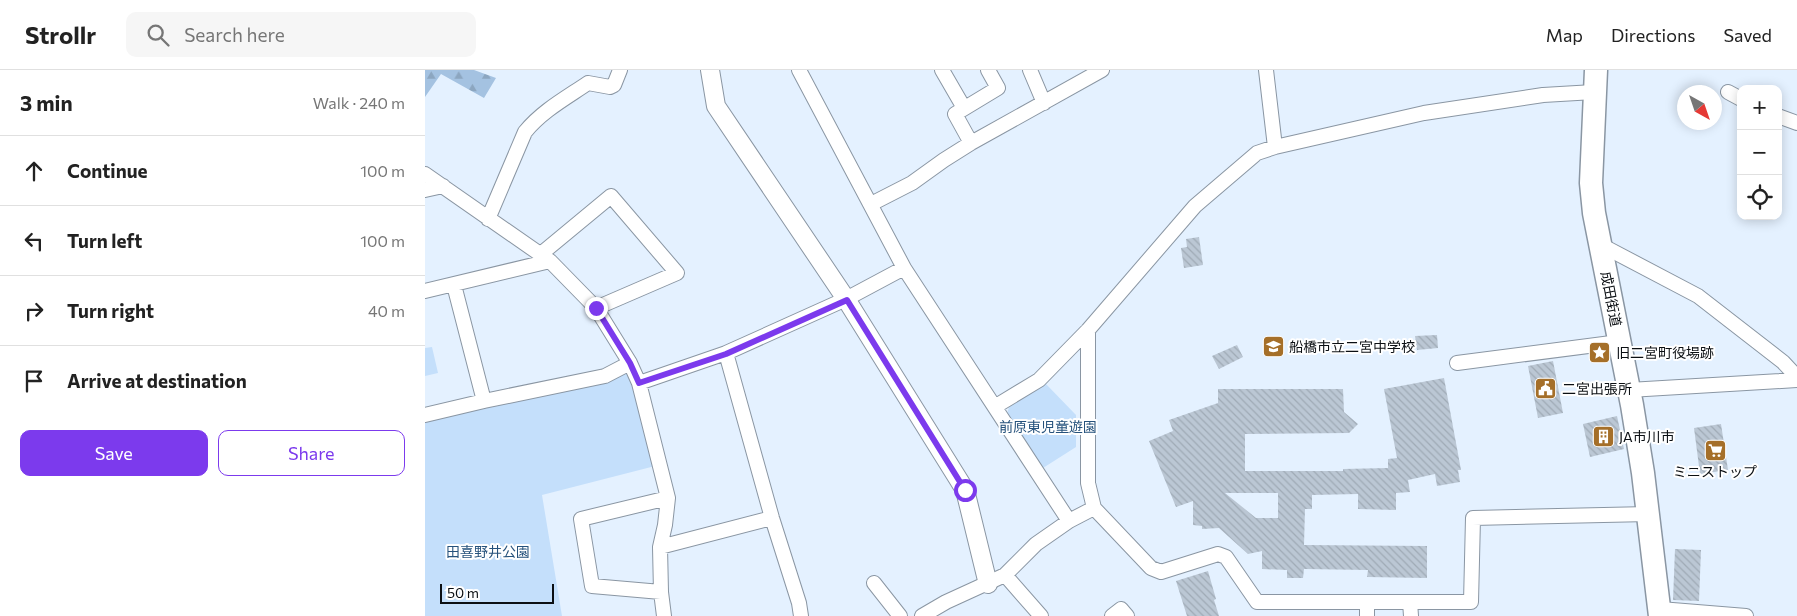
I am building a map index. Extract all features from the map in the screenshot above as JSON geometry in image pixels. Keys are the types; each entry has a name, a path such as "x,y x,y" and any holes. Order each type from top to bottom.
{"highway":[{"name":"成田街道","path":"1595,70 1591,183 1594,213 1629,390 1649,514 1660,612"}],"street":[{"path":"488,219 525,132 550,108 588,83 609,88 614,85 620,70"},
{"path":"710,70 716,106 847,300 965,490 987,584"},
{"path":"799,70 904,268 996,406 1069,521"},
{"path":"942,70 964,108"},
{"path":"971,143 955,114 998,88 988,70"},
{"path":"1030,70 1044,103"},
{"path":"871,204 911,183 971,143 1102,70"},
{"path":"1266,70 1275,147"},
{"path":"996,406 1039,380 1088,330 1195,206 1257,153 1275,147 1424,113 1543,95 1594,92"},
{"path":"1728,92 1737,97"},
{"path":"1782,117 1797,123"},
{"path":"425,174 545,258 596,308 630,363 639,383 668,498 660,547 661,592 664,616"},
{"path":"425,190 443,186"},
{"path":"425,292 545,258 611,196 677,273 596,308"},
{"path":"1601,245 1698,296 1783,362 1797,378"},
{"path":"639,383 726,354 847,300 904,268"},
{"path":"454,285 484,401"},
{"path":"1088,330 1087,483 1094,508 1151,568 1161,572 1218,554 1226,557 1257,602 1290,609 1411,609 1471,602 1473,518 1649,514"},
{"path":"1457,363 1619,342"},
{"path":"726,354 772,518 799,603 801,616"},
{"path":"425,415 605,376 630,363"},
{"path":"1629,390 1797,378"},
{"path":"661,592 592,586 581,519 668,498"},
{"path":"922,616 1005,575 1036,544 1069,521 1094,508"},
{"path":"660,547 772,518"},
{"path":"1005,575 1041,616"},
{"path":"874,583 900,616"},
{"path":"1112,616 1121,609 1127,616"},
{"path":"1660,612 1746,616"}],"green space":[{"path":"425,70 474,70 496,78 484,98 441,74 425,97"},
{"path":"432,347 438,373 425,376 425,348"},
{"name":"田喜野井公園","path":"633,371 659,465 542,495 562,616 425,616 425,418"},
{"name":"前原東児童遊園","path":"1045,383 1076,415 1076,447 1043,468 1007,414 1009,407"}],"building":[{"path":"1199,237 1203,265 1184,268 1181,248 1187,247 1186,239"},
{"path":"1437,335 1438,348 1417,350 1415,336"},
{"path":"1237,345 1243,357 1219,369 1212,356"},
{"path":"1553,361 1563,413 1538,418 1528,366"},
{"path":"1444,378 1461,470 1458,470 1460,482 1437,486 1435,474 1408,480 1410,492 1396,493 1396,510 1358,509 1358,494 1312,495 1312,509 1305,509 1304,545 1427,546 1427,578 1367,577 1368,570 1304,569 1303,578 1287,578 1287,570 1262,569 1262,551 1248,554 1219,528 1202,529 1202,526 1193,525 1193,501 1176,507 1149,441 1173,431 1169,420 1218,403 1218,389 1343,389 1344,412 1358,424 1349,433 1245,434 1245,471 1343,471 1343,469 1388,468 1388,459 1397,458 1384,389","holes":["1225,493 1278,493 1278,518 1256,518"]},
{"name":"JA市川市","path":"1617,416 1624,449 1590,457 1583,424"},
{"path":"1721,424 1728,470 1700,474 1694,428"},
{"path":"1675,549 1701,550 1699,601 1673,600"},
{"path":"1208,571 1219,616 1187,616 1176,581"}],"place":[{"name":"船橋市立二宮中学校","path":"1273,347"},
{"name":"旧二宮町役場跡","path":"1600,353"},
{"name":"二宮出張所","path":"1546,389"},
{"name":"JA市川市","path":"1603,437"},
{"name":"ミニストップ","path":"1715,450"}],"route":[{"path":"596,308 630,363 639,383 726,354 847,300 965,490"}]}
